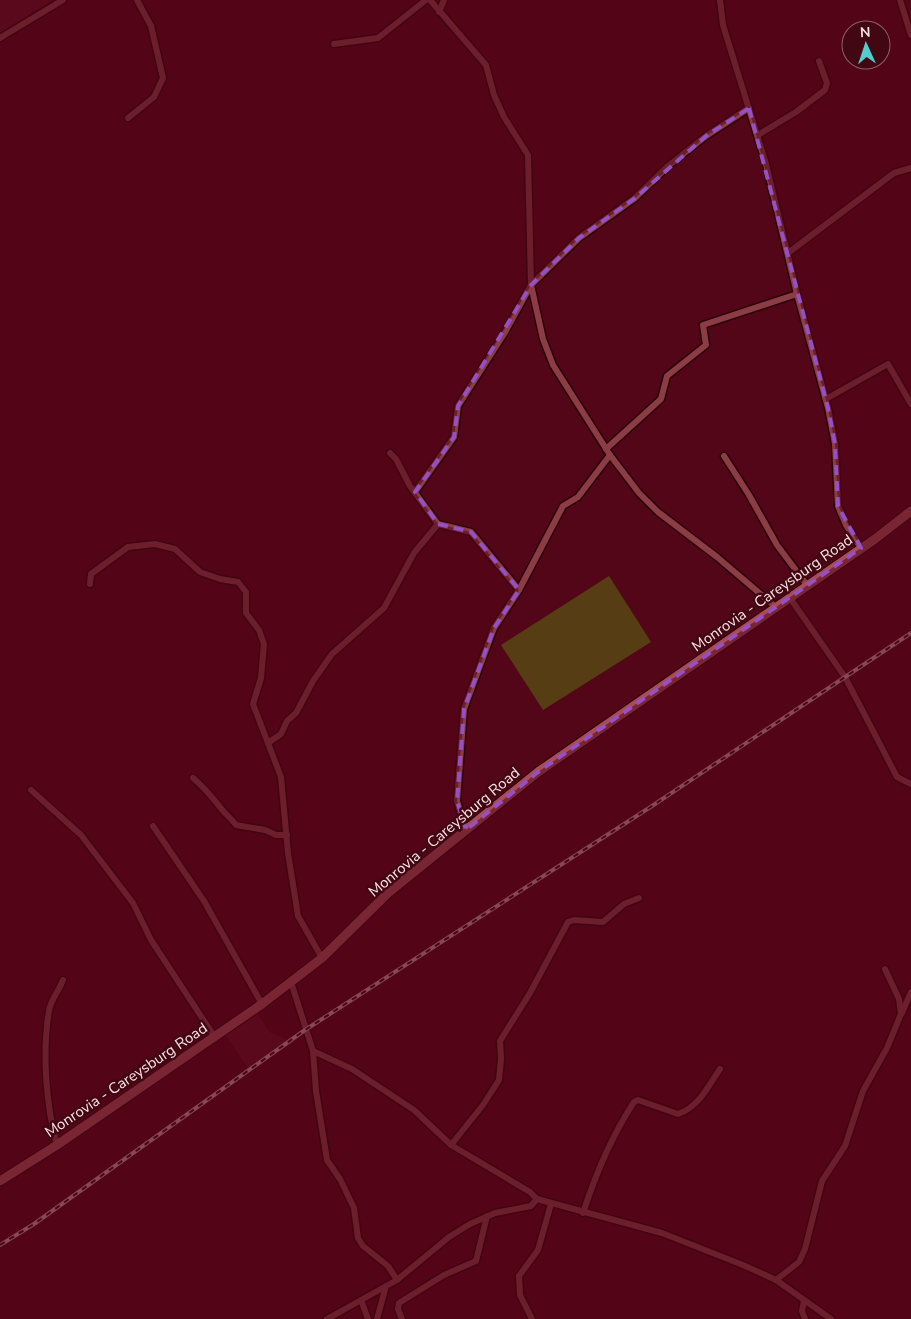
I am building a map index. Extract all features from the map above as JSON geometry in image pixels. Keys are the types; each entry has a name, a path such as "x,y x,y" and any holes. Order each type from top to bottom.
{"main road":[{"name":"Monrovia - Careysburg Road","path":"0,1181 57,1145 262,1004 322,958 388,893 538,772 777,608 806,585 911,511"}],"street":[{"path":"0,38 63,0"},
{"path":"128,118 154,97 163,78 151,26 136,0"},
{"path":"334,44 378,38 428,0 486,65 494,95 504,117 528,155 531,285 543,339 553,365 608,452 639,493 658,512 717,557 777,608"},
{"path":"439,12 444,0"},
{"path":"900,0 911,35"},
{"path":"721,1 723,25 758,135 797,294 826,399 835,444 838,506 846,525 861,548"},
{"path":"758,135 796,112 825,90 827,83 819,61"},
{"path":"415,492 454,437 458,406 504,334 531,285 579,238 635,198 668,166 706,136 749,108"},
{"path":"788,253 894,173 911,168"},
{"path":"466,830 457,801 464,708 494,628 519,590 563,506 578,497 608,452 661,400 667,376 706,345 703,325 797,294"},
{"path":"826,399 888,364 911,404"},
{"path":"390,453 396,459 415,492 438,524 471,532 519,590"},
{"path":"724,456 749,494 776,545 806,585"},
{"path":"268,743 281,734 287,721 296,713 313,681 332,654 384,608 414,553 438,524"},
{"path":"90,584 91,574 128,547 155,544 175,549 200,572 220,579 238,582 246,592 246,613 259,630 264,644 262,678 253,704 280,777 298,916 322,958"},
{"path":"790,598 845,677 897,777 911,784"},
{"path":"192,778 209,791 220,809 230,816 236,825 287,836"},
{"path":"31,790 81,835 133,902 151,940 214,1036"},
{"path":"153,826 204,902 262,1004"},
{"path":"451,1145 483,1105 498,1080 502,1059 500,1041 530,993 568,922 574,920 603,922 624,904 639,898"},
{"path":"885,970 899,999 901,1014"},
{"path":"57,1145 51,1124 46,1051 49,1010 63,980"},
{"path":"291,982 313,1051 316,1091 327,1160 340,1179 354,1208 358,1238 363,1246 388,1266 397,1280"},
{"path":"776,1280 799,1262 805,1249 822,1181 845,1146 863,1091 888,1048 911,992"},
{"path":"313,1051 352,1069 414,1110 451,1145 530,1192 536,1199 584,1214 606,1217 662,1233 776,1280 831,1319"},
{"path":"584,1214 596,1174 610,1142 634,1102 638,1100 678,1114 700,1100 720,1069"},
{"path":"327,1319 397,1280 449,1237 487,1216 531,1206 536,1199"},
{"path":"532,1319 529,1309 520,1295 519,1276 538,1250 551,1204"},
{"path":"402,1319 398,1310 399,1303 444,1276 476,1261 487,1216"},
{"path":"376,1319 386,1286"},
{"path":"361,1300 368,1319"},
{"path":"804,1301 802,1311 805,1319"}],"highlighted area":[{"path":"749,108 828,408 835,444 838,506 861,548 538,772 466,830 457,801 464,709 494,628 519,590 471,532 438,524 415,492 454,437 458,406 531,285 579,238 635,198 706,136"}],"shaded area":[{"path":"0,0 52,0 0,34"},
{"path":"609,576 651,642 543,710 501,645"},
{"path":"257,1013 269,1032 286,1039 291,1037 294,1042 250,1071 225,1034"}],"railway":[{"path":"0,1245 34,1224 305,1030 649,808 911,633"}]}
